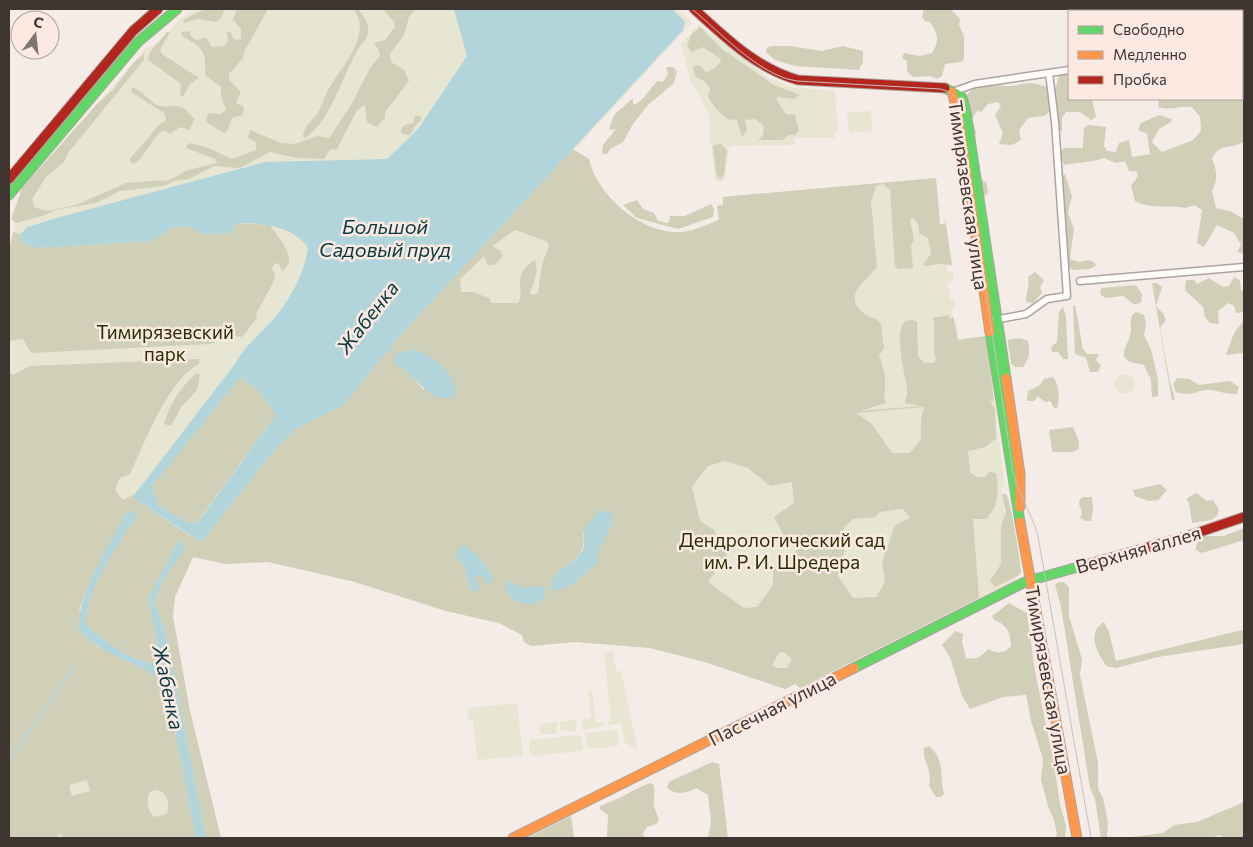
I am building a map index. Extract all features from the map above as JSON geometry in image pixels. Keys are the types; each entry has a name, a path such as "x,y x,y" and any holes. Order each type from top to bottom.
{"main road":[{"path":"9,179 133,31 158,9"},
{"path":"9,195 138,42 176,9"},
{"path":"694,9 747,54 786,77 798,80 938,87 952,92"},
{"name":"Тимирязевская улица","path":"952,92 958,113 992,321 1014,494 1032,579 1077,838"},
{"name":"Верхняя аллея","path":"1032,579 1179,538 1244,517"},
{"name":"Пасечная улица","path":"513,838 1032,579"}],"street":[{"path":"952,92 975,84 1068,70"},
{"path":"992,321 1026,314 1047,299 1066,296 1055,122 1049,73"},
{"path":"1080,281 1244,267"}],"green space":[{"path":"196,9 676,9 692,22 574,150 589,159 601,187 624,211 652,227 667,231 687,231 719,220 717,206 723,205 723,197 936,178 940,224 945,224 945,218 952,265 947,266 947,272 953,272 954,281 948,282 950,299 954,299 955,309 951,309 952,316 956,321 958,339 986,336 1005,487 1001,488 1016,580 800,688 795,684 785,689 705,662 650,648 576,642 446,611 355,582 300,569 268,562 226,564 193,557 175,597 173,617 190,711 221,838 9,838 9,251 23,190 145,49 158,42 182,17"},
{"path":"205,9 225,9 221,18 216,22 197,19 184,23 183,20"},
{"path":"237,9 268,9 244,52 243,58 229,74 229,80 241,92 236,103 244,107 243,115 232,118 227,132 224,133 206,122 208,113 221,114 226,110 221,96 221,87 205,75 205,60 202,51 183,37 181,32 189,31 192,37 197,40 206,37 212,47 224,46 228,41 227,32 230,32 234,40 241,39 241,29 233,20"},
{"path":"353,9 358,9 366,20 368,26 367,35 358,49 329,110 314,131 305,138 303,136 305,129 319,111 327,92 352,52 357,40 360,29 359,19"},
{"path":"383,9 416,9 409,17 404,35 390,54 391,62 404,70 409,81 385,112 385,118 376,127 367,122 365,105 357,110 337,149 330,150 324,159 297,158 270,152 240,168 214,166 189,179 174,181 164,186 120,191 96,203 55,210 45,215 16,223 11,219 22,188 97,104 113,90 134,62 144,54 144,60 68,153 64,162 46,177 32,199 34,207 46,211 76,205 126,183 169,180 188,170 217,163 215,159 186,148 189,143 206,147 232,159 256,150 256,142 248,138 250,130 281,143 295,144 317,136 329,138 351,105 370,68 380,56 379,50 374,43 385,40 395,27 394,22"},
{"path":"924,9 951,9 960,19 959,25 964,36 964,59 961,62 945,64 942,76 937,79 930,76 913,77 907,71 907,61 902,58 904,53 920,56 932,53 935,48 936,34 930,22 925,21 922,17"},
{"path":"699,25 769,78 793,87 835,91 838,133 835,133 835,138 795,138 795,145 729,146 725,180 715,181 711,143 709,141 709,115 690,79 681,44"},
{"path":"700,27 722,49 774,85 800,95 793,99 778,97 776,99 786,114 795,115 799,131 795,135 789,135 782,140 758,140 763,135 764,126 755,119 745,120 747,130 742,137 737,120 727,119 716,109 708,97 710,88 704,81 696,77 693,69 694,66 700,65 706,72 713,69 721,59 703,47 692,52 687,46 691,35"},
{"path":"167,32 170,32 160,50 162,54 199,78 190,84 183,97 180,96 181,84 148,60 150,52"},
{"path":"770,46 790,46 822,51 843,46 863,51 863,62 859,70 795,66 775,60 766,52"},
{"path":"666,67 673,67 677,71 674,83 647,106 633,124 623,142 610,149 607,154 602,154 603,145 616,129 609,130 614,115 633,98 633,105 640,101 658,81 663,82 668,74"},
{"path":"1244,69 1244,142 1222,148 1215,154 1212,159 1216,171 1216,179 1212,191 1216,208 1230,211 1244,219 1244,254 1237,252 1241,245 1234,233 1217,225 1204,247 1197,243 1202,210 1194,205 1186,208 1153,206 1135,201 1131,186 1138,176 1136,171 1129,171 1125,161 1116,163 1104,158 1065,165 1060,158 1061,151 1064,148 1083,148 1084,128 1088,125 1106,127 1104,146 1107,151 1116,152 1119,143 1129,140 1132,157 1150,154 1147,134 1138,130 1141,123 1159,115 1172,119 1171,122 1159,129 1152,142 1162,152 1193,140 1201,131 1200,117 1192,107 1162,108 1158,107 1159,100 1243,100"},
{"path":"1068,74 1068,100 1092,100 1096,117 1091,120 1080,112 1066,112 1062,118 1062,131 1059,131 1058,115 1051,111 1044,116 1028,118 1019,130 1021,140 1012,145 999,144 1003,133 995,115 1001,106 998,102 988,104 981,112 977,111 972,119 976,132 980,177 987,184 988,193 983,197 966,103 967,96 976,88 989,85 1013,86 1030,83 1056,87 1059,76"},
{"path":"132,87 155,104 183,108 195,119 189,130 180,127 170,134 165,131 160,132 139,160 133,164 129,160 160,124 166,120 164,113 131,92"},
{"path":"871,111 872,131 849,133 847,112"},
{"path":"415,116 421,116 421,121 415,126 410,135 402,134 401,130 404,125 413,123"},
{"path":"720,143 727,150 724,174 720,180 716,173 713,146"},
{"path":"573,149 589,159 601,186 624,210 652,227 667,231 687,231 719,220 717,206 723,205 723,197 936,178 940,224 945,224 945,218 952,265 925,266 924,263 931,254 928,238 919,233 916,220 912,218 910,220 914,240 911,246 913,268 898,269 895,266 890,190 883,184 876,186 871,201 877,267 858,289 855,301 865,314 876,319 881,324 884,348 879,356 885,375 884,397 886,403 860,411 921,406 905,403 907,389 901,357 900,333 902,325 908,320 917,322 918,356 924,363 934,363 936,359 933,318 948,315 951,319 953,316 958,340 986,336 994,401 990,401 995,408 996,439 985,447 968,451 970,472 977,477 985,477 989,472 996,473 998,492 996,504 986,519 973,519 979,598 800,688 795,684 785,689 705,662 650,648 576,642 531,646 524,642 522,635 499,623 446,611 355,582 268,562 226,564 193,557 175,597 173,617 190,711 221,838 206,838 166,633 154,602 164,579 185,545 178,541 148,599 157,643 157,663 140,660 119,650 86,624 97,646 151,673 161,681 167,690 196,838 65,838 59,834 57,838 9,838 9,372 13,375 30,366 200,359 199,364 188,372 168,397 158,413 130,474 120,478 115,490 123,500 135,494 134,498 190,536 202,541 271,454 294,430 344,405 397,339","holes":["515,230 546,241 549,246 542,264 538,293 534,295 530,293 537,271 535,260 527,266 521,277 521,293 518,303 491,303 489,298 473,292 461,292 460,279 484,256 488,265 494,265 503,256 500,250 492,246","440,364 446,372 423,390 413,377","924,407 921,420 921,439 910,453 892,453 871,423 856,413","725,461 748,468 770,486 792,482 794,503 774,517 786,540 797,536 799,547 786,562 773,570 773,585 757,607 744,608 708,582 727,556 714,530 700,521 692,487 708,466","903,509 910,518 895,525 882,562 885,582 876,597 853,598 838,576 846,545 844,527 853,519 875,517 880,512","128,510 137,514 97,583 87,611 86,624 79,610 88,586","613,520 595,557 597,563 571,585 557,573 578,557 583,548 583,534","480,558 493,576 477,575 474,577 475,592 471,590 463,564","783,652 792,659 787,668 776,668 772,665 779,653","87,780 90,791 72,796 69,785","155,790 163,793 168,802 167,814 154,817 149,808 148,799 150,792"]},
{"path":"1065,174 1072,196 1068,213 1074,229 1070,259 1079,262 1090,260 1097,265 1090,269 1073,270 1067,266 1061,176"},
{"path":"637,200 643,209 654,213 658,221 666,223 669,222 670,216 685,216 711,204 714,209 713,217 678,229 637,218 623,205"},
{"name":"Тимирязевский парк","path":"236,223 270,225 286,248 289,260 287,266 282,271 279,264 275,263 272,268 275,277 272,285 256,314 257,318 242,337 224,334 218,336 214,343 210,344 31,353 23,339 9,341 9,251 13,232 20,234 21,241 36,248 151,241 172,228 181,226 189,227 201,234 231,233"},
{"path":"1035,272 1044,280 1040,288 1042,293 1033,303 1026,302 1028,277"},
{"path":"1234,277 1240,280 1241,290 1244,291 1244,312 1236,313 1234,306 1228,303 1218,311 1219,324 1210,323 1205,317 1203,307 1185,290 1186,280 1194,280 1197,284 1209,278 1223,287 1229,286"},
{"path":"1152,283 1157,283 1162,287 1156,306 1163,313 1166,320 1160,328 1175,399 1172,401"},
{"path":"1136,285 1142,294 1141,302 1138,304 1134,304 1123,296 1105,298 1100,294 1101,288"},
{"path":"1075,305 1083,349 1087,354 1099,354 1096,360 1101,366 1098,372 1090,372 1086,358 1075,354 1073,306"},
{"path":"1063,307 1066,317 1068,359 1063,359 1058,352 1052,352 1051,347 1057,342 1059,312"},
{"path":"1136,312 1144,315 1146,323 1144,335 1151,349 1158,380 1158,396 1152,397 1151,380 1144,365 1130,362 1124,357 1131,331 1131,317"},
{"path":"1244,320 1244,353 1226,355 1234,333"},
{"path":"1020,338 1028,341 1029,355 1023,367 1015,367 1011,363 1008,340"},
{"path":"197,373 200,375 197,390 182,406 171,426 164,424 176,396"},
{"path":"1125,374 1132,377 1135,384 1132,391 1125,394 1118,391 1115,384 1118,377"},
{"path":"240,377 258,390 276,415 197,522 189,523 158,505 151,486"},
{"path":"1053,377 1057,384 1057,408 1054,408 1050,401 1045,402 1038,396 1034,401 1027,401 1028,391 1040,385 1044,379"},
{"path":"1177,378 1189,379 1199,385 1230,381 1239,387 1237,394 1203,390 1182,394 1176,392 1173,384"},
{"path":"1073,427 1079,442 1079,449 1072,452 1052,452 1049,430"},
{"path":"1160,484 1167,490 1158,500 1149,501 1135,496 1133,490"},
{"path":"1196,493 1207,501 1213,500 1219,510 1217,516 1211,520 1192,523 1189,503 1186,499"},
{"path":"1002,494 1006,494 1010,507 1021,572 1018,576 995,587 990,581 1001,564 1001,526 1006,512"},
{"path":"1092,497 1093,510 1091,521 1080,518 1082,512 1079,504 1080,499"},
{"path":"1244,528 1244,540 1202,553 1196,550 1196,545 1203,536 1224,536"},
{"path":"1058,582 1064,582 1069,587 1069,616 1082,659 1080,675 1098,763 1098,789 1103,798 1108,822 1107,838 1101,838 1095,799 1090,788 1061,607 1055,585"},
{"path":"1009,603 1027,613 1035,671 1060,804 1066,826 1065,838 1056,838 1054,820 1041,780 1043,759 1031,721 1026,695 1003,697 970,709 962,696 950,657 942,645 955,631 963,634 962,642 966,658 973,659 978,657 988,649 995,652 1005,651 1011,646 1009,633 992,616"},
{"path":"1104,622 1109,632 1116,661 1242,630 1244,631 1244,644 1158,657 1116,668 1106,666 1095,643 1095,632"},
{"path":"613,651 616,671 621,671 638,750 625,743 621,722 615,725 608,725 608,722 611,721 604,652"},
{"path":"592,689 596,723 604,722 605,726 584,730 581,719 591,718 588,690"},
{"path":"517,703 523,756 477,760 473,720 468,721 467,710 476,707"},
{"path":"577,720 576,731 561,731 560,721"},
{"path":"557,722 556,734 540,734 539,724"},
{"path":"615,730 618,732 618,746 591,749 587,747 585,736 587,733"},
{"path":"577,735 581,737 583,748 580,751 534,756 530,754 529,744 531,740"},
{"path":"929,746 938,757 940,763 944,794 941,797 936,797 929,786 930,775 924,757 924,748"},
{"path":"712,762 719,764 728,838 708,838 711,822 708,795 696,788 682,793 671,791 667,788 668,783 671,781"},
{"path":"650,783 654,785 654,804 659,819 657,824 647,827 643,833 645,838 607,838 608,815 600,809 600,806"},
{"path":"1244,802 1244,838 1223,838 1221,835 1209,838 1123,838 1163,833 1174,825 1197,822"},
{"path":"571,816 574,838 527,838"}],"water":[{"name":"Большой Садовый пруд","path":"454,9 672,9 685,22 683,30 397,339 344,405 294,430 271,454 202,541 199,541 134,498 135,494 244,351 281,309 292,293 300,276 308,248 302,240 285,230 245,223 236,223 231,233 201,234 189,227 181,226 172,228 151,241 36,248 21,241 20,234 28,227 60,217 265,162 387,159 418,129 467,56","holes":["240,377 258,390 276,415 198,522 189,523 158,505 152,486"]},
{"path":"412,349 427,355 442,366 453,380 455,396 448,398 437,397 394,363 397,355"},
{"name":"Жабенка","path":"128,510 137,514 97,583 87,611 86,624 99,636 129,655 139,660 156,663 157,643 148,599 178,541 186,546 164,579 154,602 166,633 206,838 196,838 167,690 153,675 106,651 79,630 83,600 89,584"},
{"path":"600,511 611,511 613,520 596,557 598,563 571,585 555,591 550,588 551,582 557,573 582,552 587,525"},
{"path":"465,546 480,558 493,576 491,584 486,583 481,575 474,577 481,588 475,592 471,590 463,564 455,556 459,548"},
{"path":"510,581 524,588 539,586 545,589 545,598 534,605 517,602 506,592 505,587"}],"waterway":[{"path":"389,348 397,355"},
{"path":"9,760 75,666"}],"tram line":[{"path":"692,9 741,52 769,71 783,77 797,81 940,89 950,92 957,99 1013,472 1038,536 1091,838"}],"traffic: fast":[{"path":"9,195 138,42 177,9"},
{"path":"945,88 962,97 966,112 1006,378"},
{"path":"990,332 1020,522"},
{"path":"854,668 1025,582 1092,563"}],"traffic: slow":[{"path":"952,92 958,113 990,332"},
{"path":"1006,378 1020,474 1020,507"},
{"path":"1020,522 1077,838"},
{"path":"513,838 854,668"}],"traffic: jam":[{"path":"9,179 133,31 158,9"},
{"path":"694,9 755,60 783,75 798,80 945,88"},
{"path":"1092,563 1188,536 1244,517"}],"park label":[{"name":"Дендрологический сад им. Р. И. Шредера","path":"782,550"}]}
